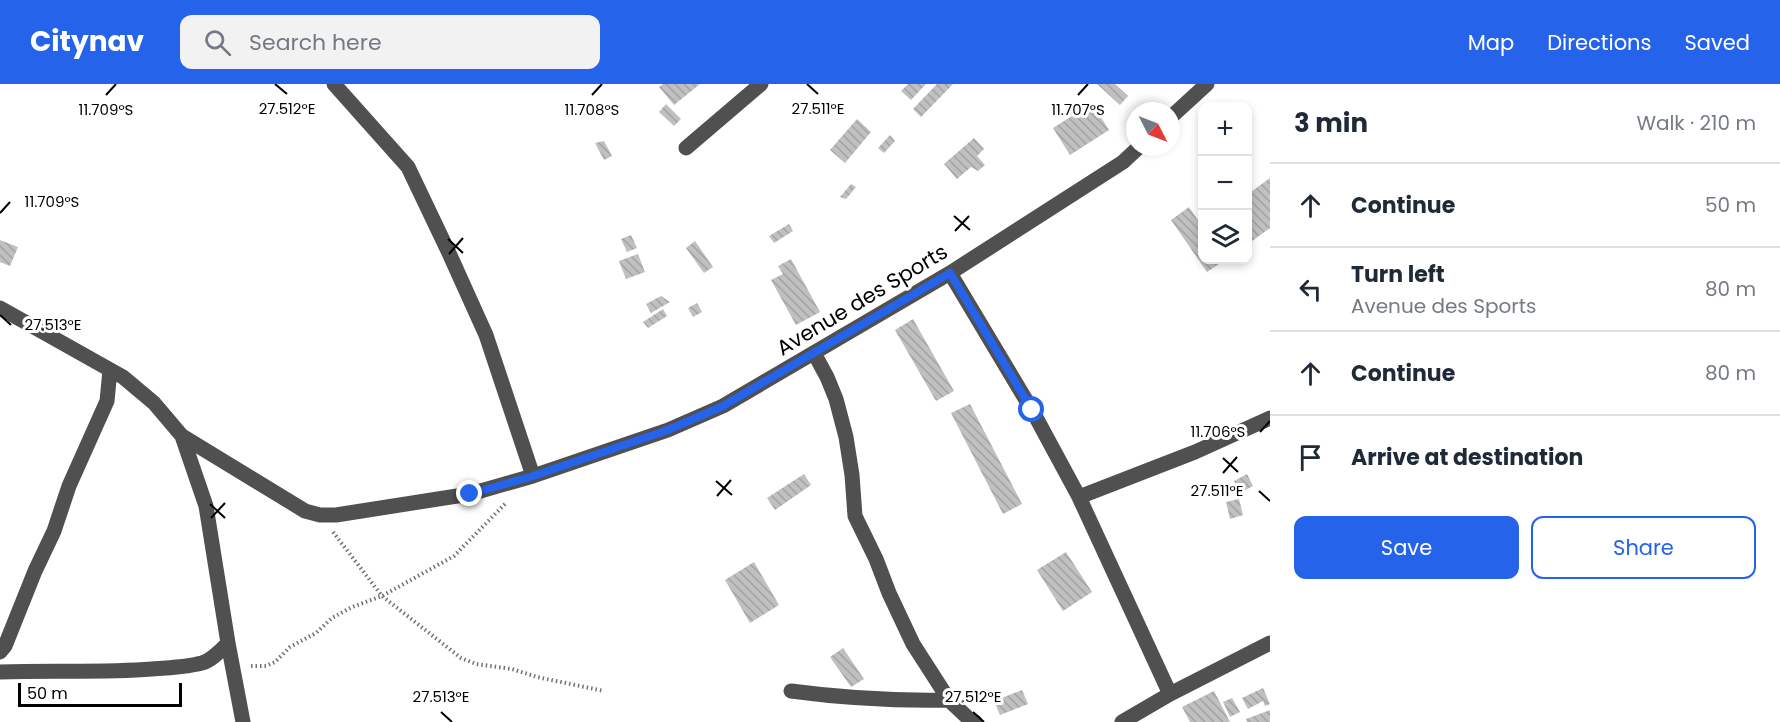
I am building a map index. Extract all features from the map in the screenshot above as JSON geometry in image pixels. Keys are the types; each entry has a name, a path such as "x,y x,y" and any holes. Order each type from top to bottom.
{"street":[{"path":"334,84 408,167 486,335 533,476"},
{"path":"686,148 761,84"},
{"path":"1180,109 1207,84"},
{"name":"Avenue des Sports","path":"320,515 336,515 470,494 533,476 668,430 723,406 950,273 1129,156"},
{"path":"950,273 1032,410 1079,497 1170,694"},
{"path":"0,308 123,377 154,403 182,436 305,511 320,515"},
{"path":"814,353 836,399 846,437 855,516 913,644 949,700 975,722"},
{"path":"0,652 5,646 54,531 69,486 107,401 110,370"},
{"path":"1079,497 1195,452 1270,418"},
{"path":"182,436 206,506 243,722"},
{"path":"0,672 47,670 115,672 172,667 203,663 216,655 228,643"},
{"path":"1122,722 1170,694 1270,643"},
{"path":"791,691 852,698 949,700"}],"path":[{"path":"232,665 267,666 275,662 297,642 315,633 332,618 352,607 382,596 454,556 511,498"},
{"path":"320,515 382,596 461,658 476,664 512,669 537,677 604,691"}],"building":[{"path":"663,84 700,84 674,105 659,87"},
{"path":"908,84 926,84 911,100 901,91"},
{"path":"937,84 953,84 921,117 913,109"},
{"path":"1097,84 1115,84 1128,96 1120,105"},
{"path":"1092,103 1109,130 1070,155 1053,128"},
{"path":"666,104 681,119 674,126 659,112"},
{"path":"857,119 871,132 845,163 830,150"},
{"path":"890,135 895,141 884,153 878,148"},
{"path":"974,138 984,149 977,156 985,165 978,171 971,167 957,179 944,164"},
{"path":"604,141 612,156 604,160 595,143"},
{"path":"1270,178 1270,228 1252,241 1252,210 1252,191"},
{"path":"851,184 856,187 846,199 840,197"},
{"path":"1189,207 1198,220 1198,259 1171,220"},
{"path":"789,224 793,231 774,243 769,236"},
{"path":"631,235 637,248 627,252 621,239"},
{"path":"0,240 18,247 10,266 0,262"},
{"path":"695,241 713,267 704,273 686,248"},
{"path":"638,254 645,272 626,279 619,261"},
{"path":"791,259 820,312 796,325 771,280 783,274 778,266"},
{"path":"1201,264 1219,264 1207,272"},
{"path":"661,296 670,302 651,313 646,304"},
{"path":"697,303 702,312 693,317 688,308"},
{"path":"663,309 667,316 648,328 643,322"},
{"path":"913,319 954,391 936,401 895,330"},
{"path":"970,404 1022,504 1003,514 951,413"},
{"path":"804,474 811,485 775,510 767,498"},
{"path":"1247,474 1253,486 1240,493 1234,481"},
{"path":"1239,499 1243,515 1230,519 1226,502"},
{"path":"1066,552 1092,592 1063,611 1037,570"},
{"path":"754,562 779,605 750,623 725,580"},
{"path":"843,648 864,679 851,687 830,657"},
{"path":"1263,688 1270,704 1265,706 1263,701 1248,709 1242,698"},
{"path":"1022,690 1028,704 1000,715 994,701"},
{"path":"1214,691 1230,722 1190,722 1182,707"},
{"path":"1232,698 1240,712 1230,717 1223,702"},
{"path":"1270,710 1270,722 1247,722 1246,719"}],"route":[{"path":"470,494 533,476 668,430 723,406 950,273 1032,410"}]}
